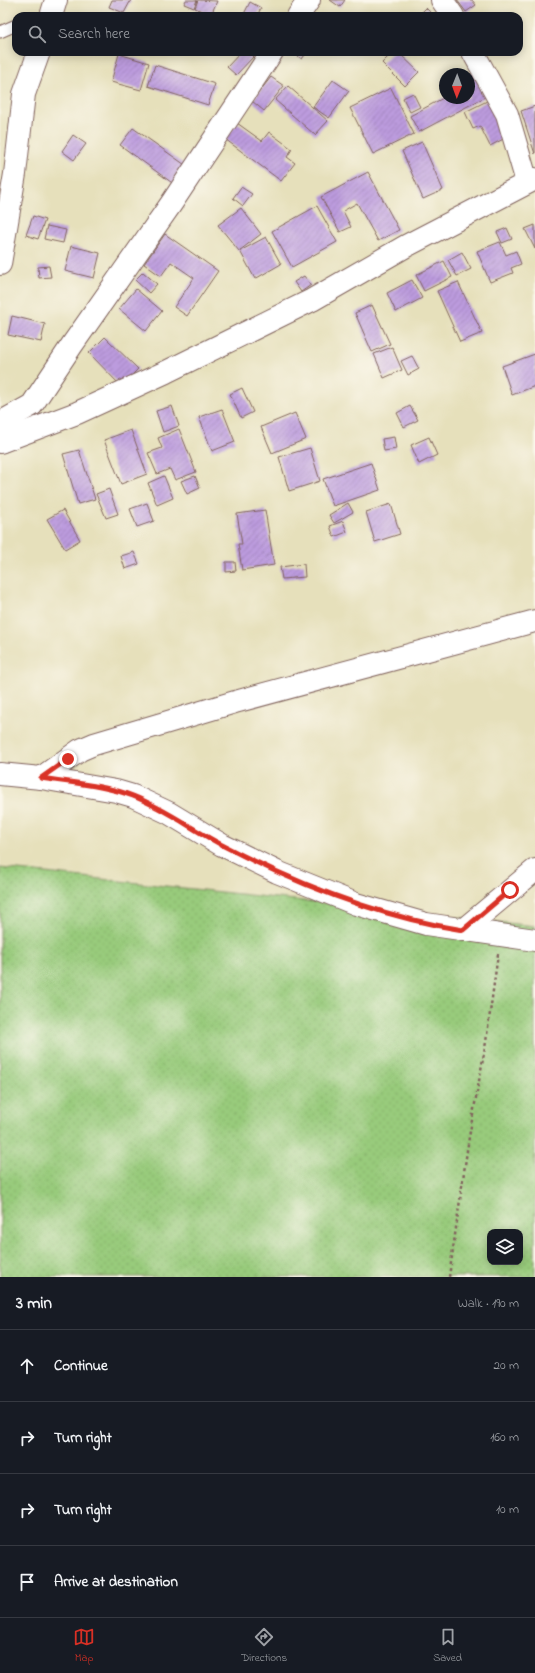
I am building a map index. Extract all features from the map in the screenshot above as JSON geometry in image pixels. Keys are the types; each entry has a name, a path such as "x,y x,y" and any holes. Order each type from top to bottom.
{"street":[{"path":"301,12 309,0"},
{"path":"442,0 450,12"},
{"path":"0,264 15,174 24,94 38,56"},
{"path":"0,442 20,432 2,419 32,405 72,345 171,204 269,56"},
{"path":"0,442 77,413 166,372 312,300 406,246 531,181 507,114 475,56"},
{"path":"41,778 80,750 94,744 235,702 535,621"},
{"path":"0,774 41,778 116,791 133,796 170,813 222,845 277,872 356,904 426,924 535,940"},
{"path":"463,930 535,870"}],"lane":[{"path":"0,32 12,27"}],"path":[{"path":"449,1277 469,1137 486,1042 500,936"}],"green space":[{"path":"0,868 535,926 535,1277 0,1277"}],"building":[{"path":"112,0 131,0 125,12 109,7"},
{"path":"186,0 197,0 194,8 184,4"},
{"path":"198,0 217,1 212,12 204,12 195,8"},
{"path":"330,0 345,0 340,7"},
{"path":"457,0 472,0 476,5 466,12"},
{"path":"250,2 261,8 259,12 245,12"},
{"path":"426,8 430,12 422,12"},
{"path":"118,56 126,56 149,63 141,90 111,82"},
{"path":"237,56 254,56 236,75 227,67"},
{"path":"389,56 402,56 419,72 405,86 382,63"},
{"path":"155,65 215,84 208,105 148,86"},
{"path":"475,72 485,97 475,102"},
{"path":"271,77 284,86 264,111 252,101"},
{"path":"333,80 349,91 329,118 313,107"},
{"path":"288,86 328,121 315,135 275,100"},
{"path":"391,88 414,134 373,154 350,108"},
{"path":"413,93 420,107 410,112 403,98"},
{"path":"493,98 511,135 490,146 480,126 473,129 465,112"},
{"path":"439,100 439,104 472,104 419,132 410,116"},
{"path":"535,106 535,154 521,111"},
{"path":"237,123 262,141 269,132 292,149 287,157 295,163 281,181 225,139"},
{"path":"133,128 188,167 175,185 120,145"},
{"path":"73,135 86,144 74,160 62,151"},
{"path":"422,142 443,190 423,199 402,151"},
{"path":"368,172 399,230 378,241 357,203 343,211 351,227 340,232 321,197"},
{"path":"241,187 252,194 243,206 233,198"},
{"path":"317,206 337,242 292,267 272,231"},
{"path":"241,208 261,234 239,251 218,225"},
{"path":"33,216 45,220 38,239 26,235"},
{"path":"535,225 535,249 525,229"},
{"path":"47,226 66,230 63,243 44,239"},
{"path":"507,228 512,239 502,243 497,232"},
{"path":"165,234 218,271 187,316 174,307 194,278 171,262 161,276 144,264"},
{"path":"266,237 281,264 255,279 240,251"},
{"path":"500,242 506,255 516,251 521,264 511,268 513,273 490,282 477,251"},
{"path":"71,246 100,253 94,278 65,271"},
{"path":"462,252 471,269 457,276 448,260"},
{"path":"444,261 452,277 424,291 416,275"},
{"path":"49,266 51,277 39,278 38,267"},
{"path":"143,272 157,284 149,293 135,280"},
{"path":"304,276 311,285 301,292 294,282"},
{"path":"412,280 422,298 396,312 387,293"},
{"path":"458,282 482,333 460,342 437,291"},
{"path":"136,289 162,311 146,331 119,309"},
{"path":"372,305 390,344 372,352 355,313"},
{"path":"12,316 45,324 41,342 8,335"},
{"path":"105,337 138,369 121,386 89,353"},
{"path":"392,347 402,370 384,378 374,354"},
{"path":"535,354 535,386 512,395 502,366"},
{"path":"412,356 419,369 408,375 401,361"},
{"path":"242,388 253,412 241,418 230,394"},
{"path":"172,406 179,426 163,432 156,411"},
{"path":"410,406 418,420 404,427 397,413"},
{"path":"222,409 235,442 212,451 199,417"},
{"path":"295,413 306,439 272,453 261,427"},
{"path":"179,429 196,472 175,480 170,469 157,474 148,453 162,448 158,438"},
{"path":"131,430 147,474 121,484 104,440"},
{"path":"394,437 396,449 384,451 382,439"},
{"path":"429,437 437,455 419,464 411,445"},
{"path":"310,448 320,481 289,491 279,457"},
{"path":"79,450 95,499 78,504 63,454"},
{"path":"371,463 380,490 333,506 323,479"},
{"path":"164,476 173,498 157,505 148,483"},
{"path":"195,476 200,488 187,494 181,481"},
{"path":"109,489 118,514 106,518 96,494"},
{"path":"147,503 154,521 137,527 130,509"},
{"path":"348,503 353,512 334,523 329,515"},
{"path":"391,504 400,534 375,542 366,512"},
{"path":"63,510 80,540 65,549 47,519"},
{"path":"265,510 274,565 242,570 238,544 242,544 237,514"},
{"path":"343,521 347,532 334,537 330,526"},
{"path":"134,552 139,564 125,569 121,556"},
{"path":"226,562 235,562 236,571 226,572"},
{"path":"304,564 305,577 282,579 280,567"}],"route":[{"path":"68,759 41,778 116,791 133,796 170,813 222,845 277,872 356,904 426,924 463,930 510,890"}]}
